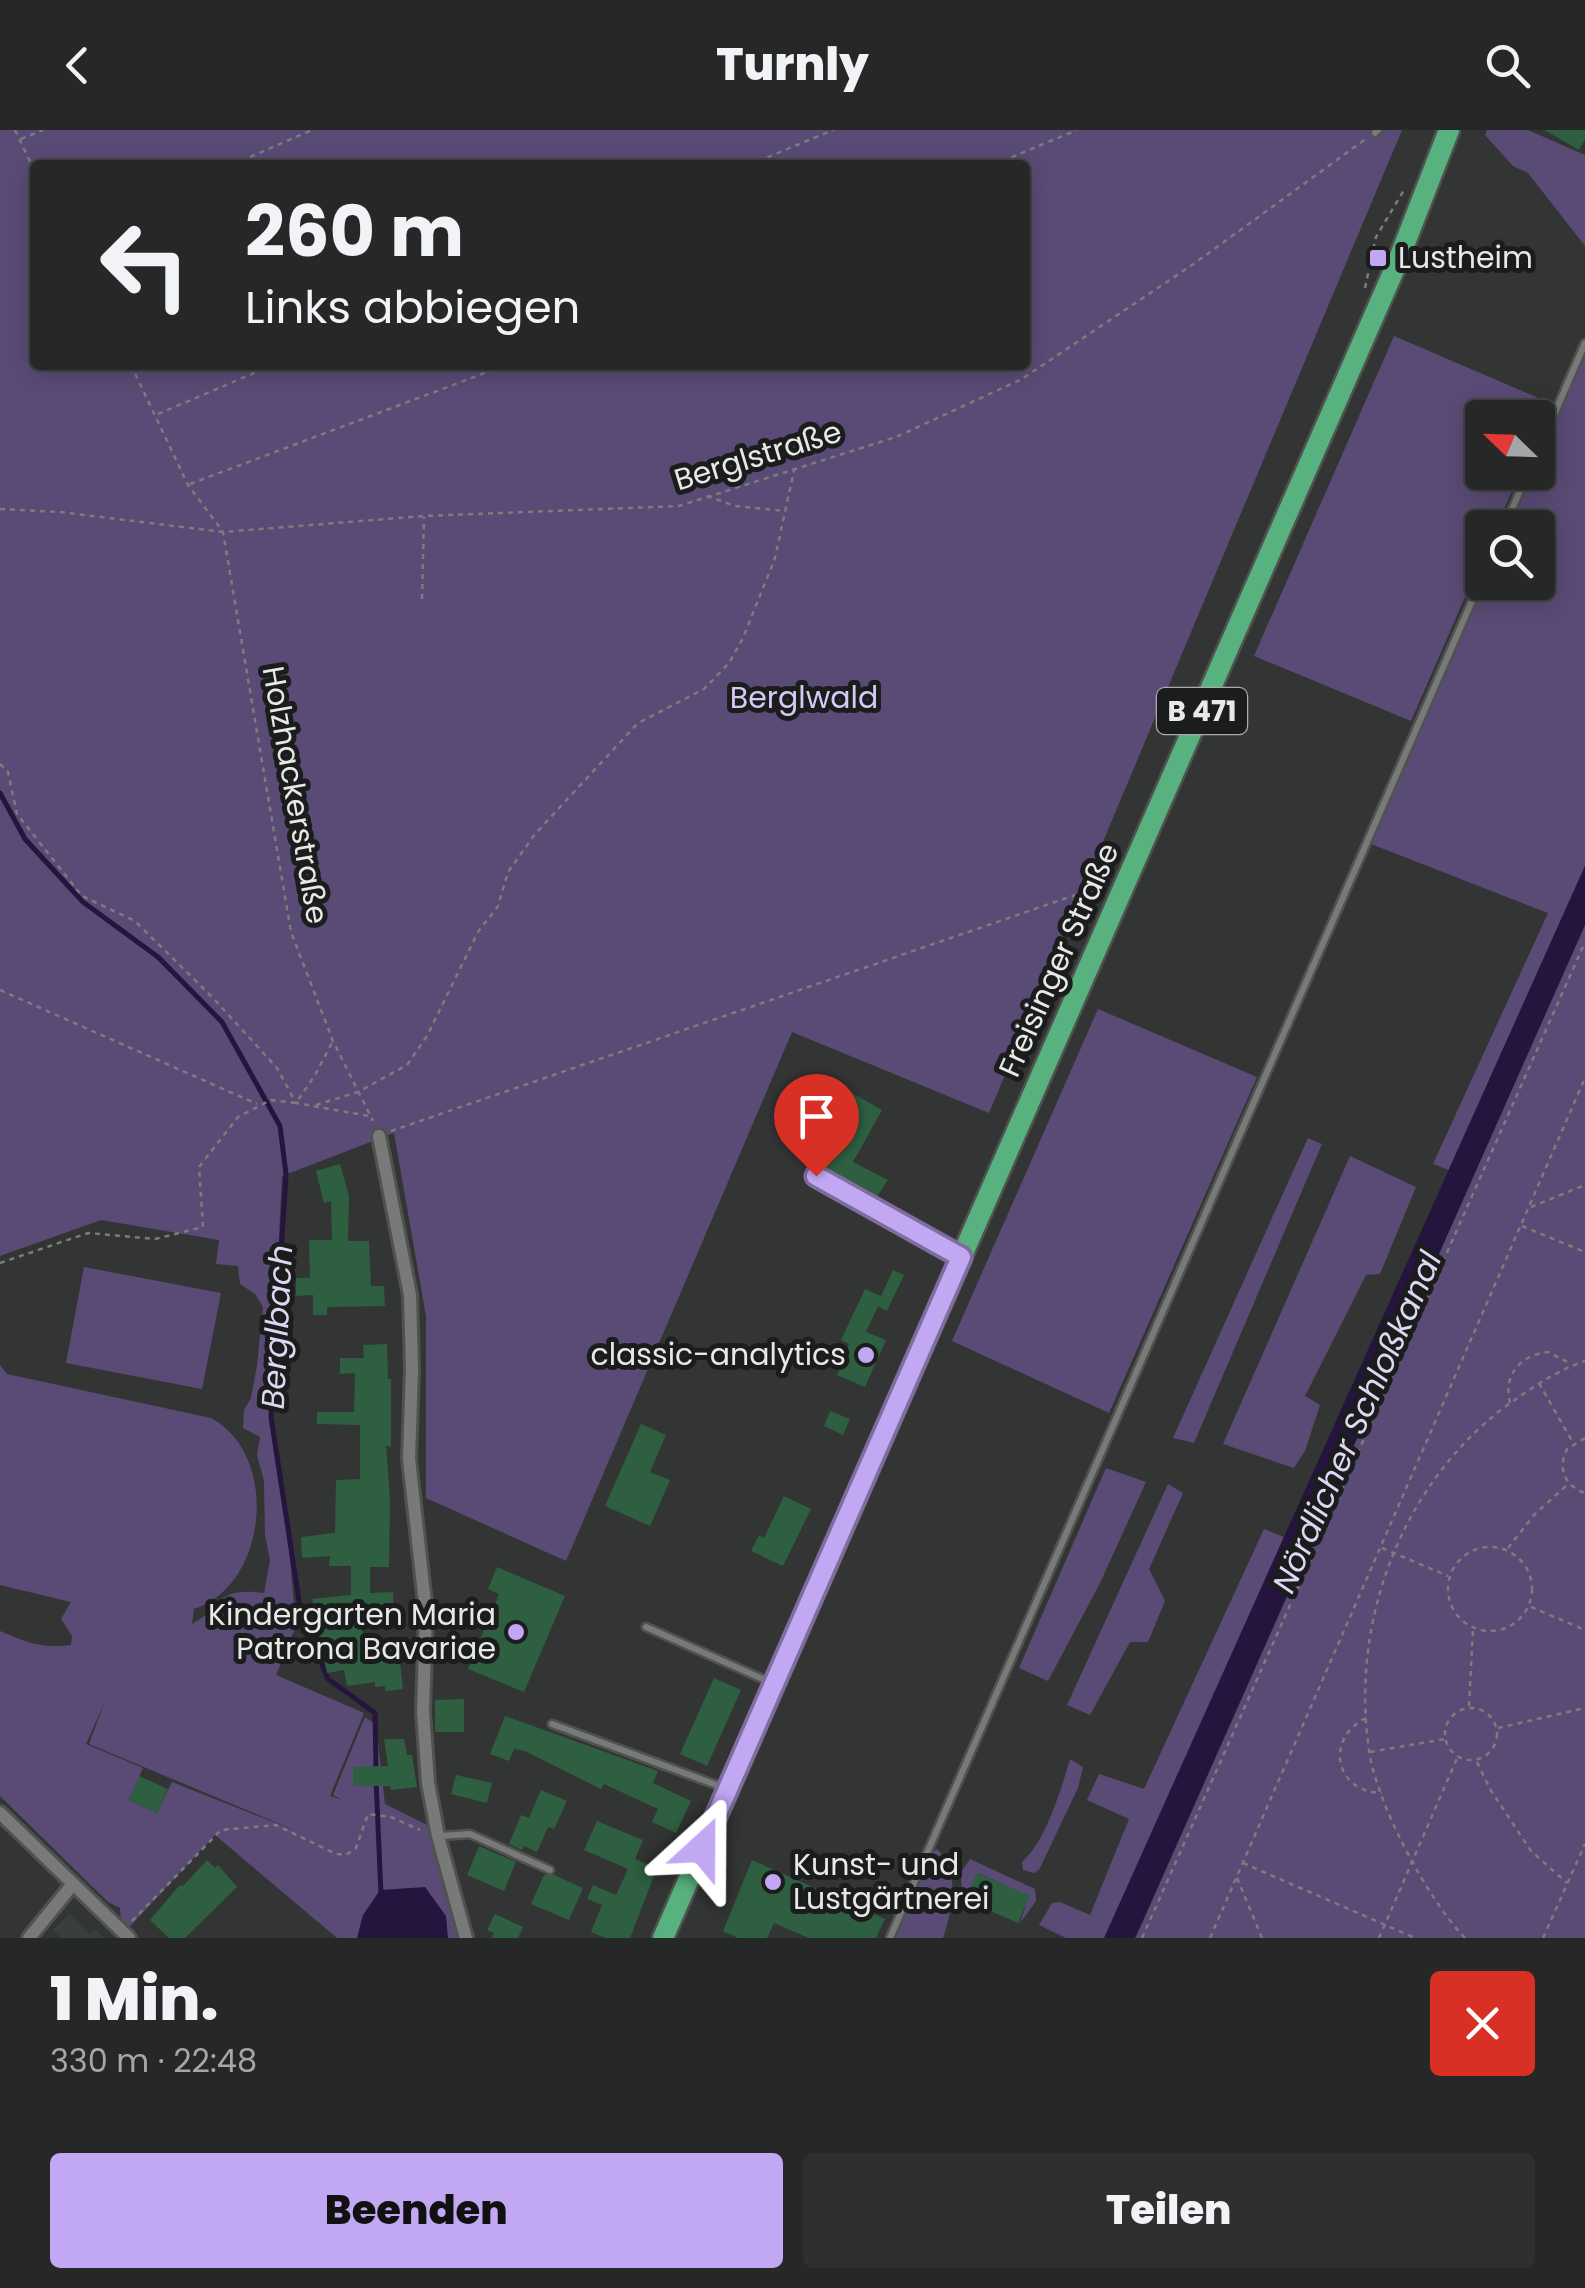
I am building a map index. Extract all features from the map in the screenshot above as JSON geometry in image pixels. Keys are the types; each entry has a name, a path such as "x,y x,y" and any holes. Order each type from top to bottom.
{"main road":[{"name":"Freisinger Straße","path":"663,1938 1398,261 1448,130"},
{"name":"Freisinger Straße","path":"1398,261 1442,181 1463,130"}],"street":[{"path":"379,1136 410,1294 409,1459 426,1612 423,1712 428,1783 466,1938"},
{"path":"0,1814 128,1932"},
{"path":"29,1938 73,1884"}],"lane":[{"path":"1555,413 1585,343"},
{"path":"890,1938 1472,600"},
{"path":"816,1176 961,1257"},
{"path":"646,1627 774,1684"},
{"path":"552,1724 728,1789"},
{"path":"439,1838 454,1832 470,1834 550,1870"}],"path":[{"path":"15,130 30,161"},
{"path":"20,139 43,130"},
{"path":"243,160 312,130"},
{"path":"761,160 832,130"},
{"path":"1005,160 1077,130"},
{"name":"Berglstraße","path":"0,510 60,512 223,532 424,516 679,506 896,437 1022,380 1195,263 1376,132"},
{"name":"Holzhackerstraße","path":"134,370 188,485 223,532 291,932 333,1041 379,1136"},
{"path":"156,414 261,370"},
{"path":"188,485 493,370"},
{"path":"316,1106 358,1092 407,1065 427,1036 478,932 498,906 508,872 536,834 638,722 704,689 729,663 775,558 794,471"},
{"path":"705,496 735,506 786,511"},
{"path":"422,599 424,516"},
{"path":"0,764 8,772 17,814 82,896 135,921 276,1068 296,1103"},
{"path":"379,1136 1093,891"},
{"path":"1142,1938 1585,942"},
{"path":"0,990 261,1104"},
{"path":"296,1103 316,1076 333,1041"},
{"path":"1210,1938 1585,1078"},
{"path":"0,1263 88,1233 156,1240 202,1227 198,1167 238,1116 271,1100 370,1116"},
{"path":"1528,1209 1585,1185"},
{"path":"1521,1225 1585,1252"},
{"path":"1510,1404 1511,1375 1524,1359 1548,1352 1572,1365"},
{"path":"1465,1938 1446,1919 1414,1863 1382,1793 1369,1752 1372,1621 1394,1553 1416,1504 1442,1466 1483,1424 1539,1382 1585,1361"},
{"path":"1539,1382 1573,1442"},
{"path":"1585,1438 1573,1442 1562,1457 1568,1484 1585,1493"},
{"path":"1506,1550 1534,1515 1568,1484"},
{"path":"1380,1548 1450,1576"},
{"path":"1478,1548 1506,1550 1526,1567 1531,1580 1528,1606 1521,1617 1498,1630 1472,1628 1462,1621 1450,1601 1450,1576 1456,1564 1478,1548"},
{"path":"1528,1606 1585,1630"},
{"path":"1469,1708 1472,1628"},
{"path":"1469,1708 1484,1711 1497,1728 1490,1752 1476,1759 1458,1756 1446,1739 1453,1714 1469,1708"},
{"path":"1497,1728 1585,1708"},
{"path":"1367,1718 1356,1723 1346,1736 1340,1757 1348,1781 1360,1789 1382,1793"},
{"path":"1369,1752 1446,1739"},
{"path":"1379,1938 1458,1756"},
{"path":"1476,1759 1490,1789 1530,1851 1567,1884"},
{"path":"128,1932 221,1830 276,1825 336,1854 346,1855 356,1848 368,1814 391,1816 439,1838"},
{"path":"1543,1938 1585,1844"},
{"path":"1243,1863 1415,1938"},
{"path":"1237,1877 1262,1938"}],"shaded area":[{"path":"69,1914 90,1934 95,1929 104,1938 61,1938 53,1930"}],"green space":[{"name":"Berglwald","path":"0,130 1402,130 989,1113 792,1032 566,1561 426,1498 426,1316 394,1133 282,1176 270,1416 296,1626 276,1675 364,1713 330,1796 342,1800 333,1795 365,1717 376,1725 385,1804 439,1831 460,1938 337,1938 215,1835 122,1935 120,1908 108,1902 0,1796 0,1631 52,1646 71,1645 72,1636 61,1619 71,1602 0,1585 0,1365 7,1374 211,1418 233,1436 248,1461 256,1489 256,1519 250,1548 237,1575 219,1596 194,1609 192,1624 228,1595 264,1593 270,1560 265,1535 264,1481 257,1455 260,1437 243,1428 257,1365 263,1307 255,1294 240,1284 238,1266 216,1264 219,1240 101,1220 0,1256","holes":["105,1701 89,1744 301,1833 172,1782 157,1813 129,1800 143,1768 86,1744"]},
{"path":"1487,130 1528,130 1585,155 1585,246 1528,173 1513,166 1485,135"},
{"path":"1394,336 1543,400 1465,400 1465,490 1512,490 1504,510 1465,510 1465,597 1411,721 1254,656"},
{"path":"1585,355 1585,866 1449,1170 1433,1164 1548,913 1371,844 1478,600 1555,600 1555,510 1517,510 1526,490 1555,490 1555,424"},
{"path":"1585,925 1585,1938 1135,1938 1136,1937"},
{"path":"1098,1009 1257,1077 1109,1413 952,1341"},
{"path":"1308,1138 1322,1144 1194,1443 1173,1438"},
{"path":"1350,1156 1416,1187 1380,1274 1366,1275 1305,1396 1320,1405 1305,1451 1294,1468 1223,1444"},
{"path":"84,1267 221,1293 202,1389 66,1363"},
{"path":"1106,1468 1146,1482 1100,1583 1048,1681 1019,1668"},
{"path":"1168,1484 1183,1493 1149,1569 1165,1601 1148,1642 1130,1642 1090,1715 1067,1705"},
{"path":"1264,1529 1284,1537 1111,1938 1066,1938 1039,1925 1052,1903 1060,1902 1090,1915 1129,1819 1087,1800 1099,1774 1144,1789"},
{"path":"1070,1759 1083,1767 1078,1788 1039,1870 1023,1870 1022,1862 1052,1814"},
{"path":"937,1849 945,1858 952,1880 943,1938 894,1938 929,1854"},
{"path":"970,1859 1035,1889 1036,1901 1020,1923 1029,1896 978,1873 965,1900 962,1899 961,1872"}],"water":[{"name":"Nördlicher Schloßkanal","path":"1585,866 1585,925 1135,1938 1104,1938"},
{"path":"425,1887 446,1916 448,1938 357,1938 363,1915 380,1890"}],"building":[{"path":"1544,130 1585,130 1585,139 1579,150"},
{"path":"852,1093 882,1110 853,1162 888,1180 874,1201 805,1162 817,1143 822,1145"},
{"path":"340,1164 349,1196 348,1241 369,1241 371,1286 384,1286 385,1306 327,1307 327,1315 313,1315 313,1295 296,1296 296,1278 310,1278 309,1240 332,1240 331,1201 324,1203 316,1171"},
{"path":"893,1270 904,1275 887,1311 878,1306 866,1332 886,1340 865,1387 837,1375 849,1344 841,1340 865,1289 881,1296"},
{"path":"387,1344 391,1379 391,1447 386,1446 389,1567 370,1567 370,1593 393,1592 394,1617 360,1617 365,1648 398,1644 403,1689 385,1691 385,1686 375,1687 375,1682 347,1686 344,1670 327,1673 312,1599 351,1595 351,1566 329,1566 330,1556 302,1558 301,1537 335,1533 336,1480 360,1479 360,1425 317,1424 317,1412 354,1412 355,1373 340,1374 340,1358 364,1358 363,1345"},
{"path":"830,1411 850,1419 843,1435 824,1426"},
{"path":"641,1424 666,1435 650,1472 670,1480 650,1526 605,1506"},
{"path":"784,1496 811,1509 783,1566 751,1551 759,1535 764,1538"},
{"name":"Kindergarten Maria Patrona Bavariae","path":"497,1567 565,1596 524,1692 468,1669 499,1594 488,1589"},
{"path":"714,1678 741,1690 707,1766 680,1754"},
{"path":"464,1699 464,1732 435,1732 435,1700"},
{"path":"505,1716 658,1771 653,1783 691,1801 676,1833 652,1822 658,1809 604,1784 601,1789 525,1751 514,1749 509,1761 490,1754"},
{"path":"384,1739 404,1739 407,1755 412,1755 417,1787 391,1790 390,1786 353,1786 353,1767 388,1766"},
{"path":"456,1775 492,1783 487,1803 451,1794"},
{"path":"139,1776 168,1789 157,1813 129,1800"},
{"path":"541,1790 567,1801 554,1829 548,1827 537,1852 524,1846 522,1850 509,1844 521,1815 529,1818"},
{"path":"597,1821 643,1840 635,1859 657,1868 630,1938 605,1938 591,1932 602,1905 587,1899 593,1885 616,1895 628,1869 584,1850"},
{"path":"479,1846 516,1862 504,1891 467,1875"},
{"path":"207,1860 215,1868 218,1865 237,1887 185,1938 169,1938 150,1920"},
{"name":"Kunst- und Lustgärtnerei","path":"752,1860 885,1919 876,1938 809,1938 774,1923 767,1938 738,1938 723,1931"},
{"path":"977,1873 1030,1896 1018,1923 965,1900"},
{"path":"544,1875 554,1875 583,1888 569,1920 531,1904"},
{"path":"495,1914 523,1927 518,1938 492,1938 494,1933 487,1930"}],"waterway":[{"name":"Berglbach","path":"0,793 25,839 83,902 158,957 222,1022 280,1126 286,1174 271,1417 301,1614 328,1679 375,1713 376,1769"},
{"name":"Berglbach","path":"376,1780 381,1894"}],"place":[{"name":"Lustheim","path":"1378,258"},
{"name":"classic-analytics","path":"866,1355"},
{"name":"Kindergarten Maria Patrona Bavariae","path":"516,1632"},
{"name":"Kunst- und Lustgärtnerei","path":"773,1882"}],"route":[{"path":"702,1848 961,1257 816,1176"}]}
